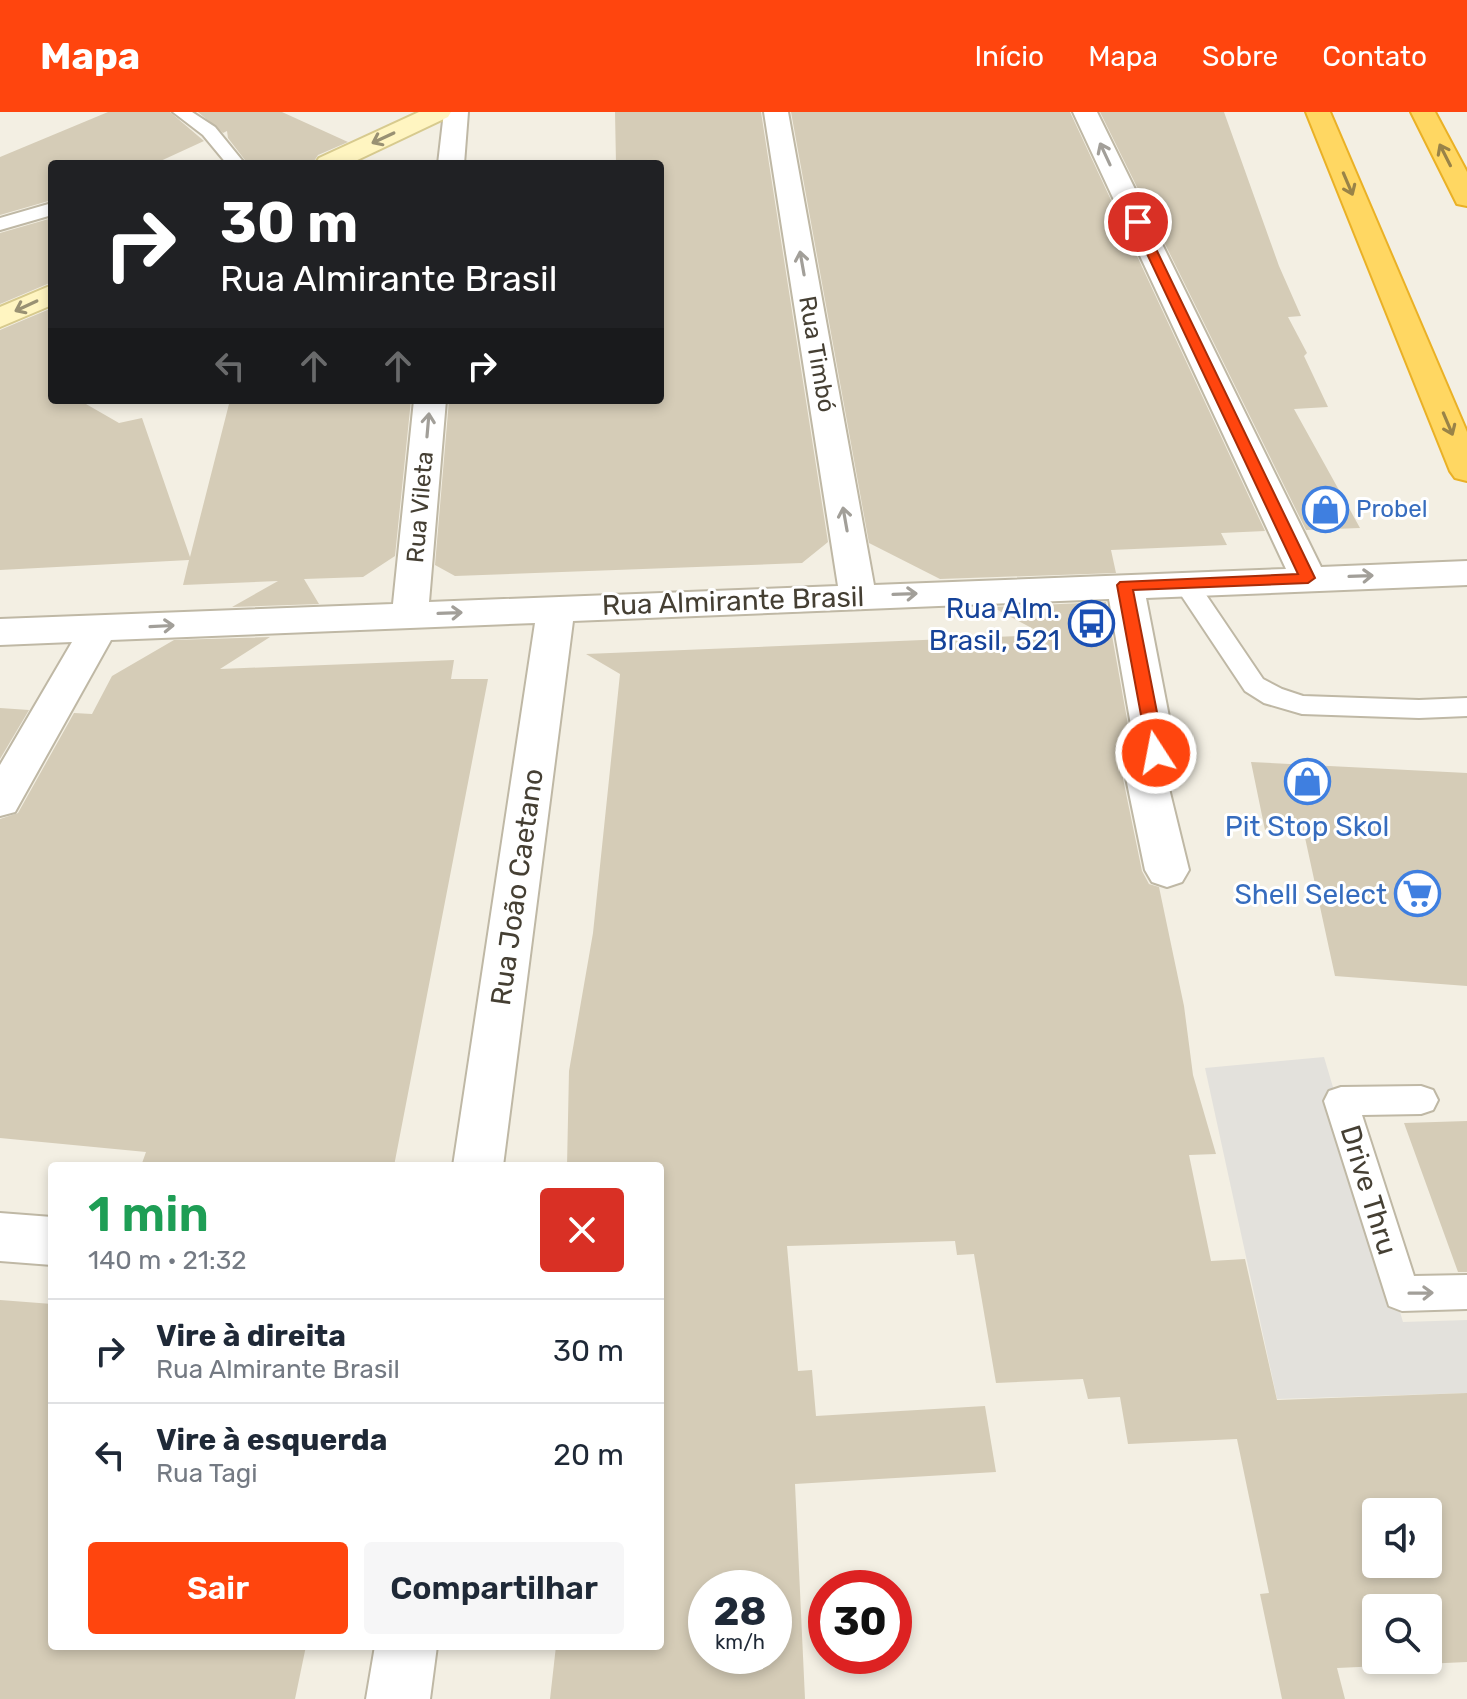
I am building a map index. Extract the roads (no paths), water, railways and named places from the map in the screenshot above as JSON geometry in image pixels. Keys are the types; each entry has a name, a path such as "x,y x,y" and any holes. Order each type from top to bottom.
{"highway":[{"path":"1318,112 1467,471"},
{"path":"1423,112 1467,198"}],"main road":[{"path":"337,160 439,112"},
{"path":"0,318 48,296"}],"street":[{"path":"451,160 456,112"},
{"name":"Rua Timbó","path":"776,112 858,596"},
{"path":"1085,112 1308,578"},
{"name":"Rua Vileta","path":"410,614 430,404"},
{"name":"Rua Almirante Brasil","path":"0,632 1467,573"},
{"path":"1125,585 1156,753 1143,763 1167,870"},
{"name":"Rua João Caetano","path":"479,1162 556,608"},
{"path":"0,801 98,629"},
{"path":"0,1237 48,1241"},
{"path":"398,1699 405,1650"}],"lane":[{"path":"181,112 209,131 226,160"},
{"path":"0,224 48,210"},
{"path":"1185,583 1254,685 1273,696 1302,705 1419,709 1467,707"},
{"name":"Drive Thru","path":"1421,1100 1341,1101 1402,1294 1467,1292"}],"place":[{"name":"Probel","path":"1325,509"},
{"name":"Rua Alm. Brasil, 521","path":"1091,624"},
{"name":"Pit Stop Skol","path":"1307,781"},
{"name":"Shell Select","path":"1418,894"}]}
